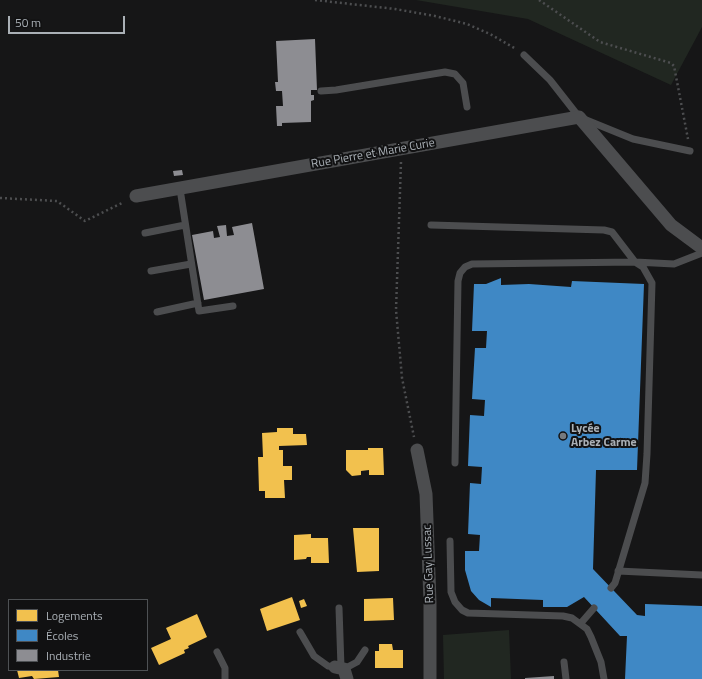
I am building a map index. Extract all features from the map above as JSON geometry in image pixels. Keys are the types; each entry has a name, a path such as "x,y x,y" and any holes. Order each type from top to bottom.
{"street":[{"name":"Rue Pierre et Marie Curie","path":"136,196 579,117"},
{"path":"579,117 671,225 702,248"},
{"name":"Rue Gay Lussac","path":"417,450 426,494 430,602 430,679"}],"lane":[{"path":"524,55 550,80 579,117 633,139 690,151"},
{"path":"321,91 336,90 445,72 455,74 463,83 467,107"},
{"path":"180,189 199,311 233,306"},
{"path":"431,225 604,230 612,232 635,262 644,267 652,283 647,454 643,489 615,583 611,588"},
{"path":"145,233 185,226"},
{"path":"455,464 458,281 460,273 465,267 472,264 635,262 674,264 702,253"},
{"path":"151,271 191,264"},
{"path":"157,312 198,303"},
{"path":"450,541 451,592 455,602 462,610 468,613 563,616 572,618 582,623 587,629 597,649 604,679"},
{"path":"618,571 702,575"},
{"path":"339,608 342,670"},
{"path":"582,623 594,608"},
{"path":"300,632 314,656 328,666 342,670 357,662 365,650"},
{"path":"217,652 225,668 226,679"},
{"path":"564,662 566,679"}],"path":[{"path":"315,0 395,9 435,16 467,24 490,34 524,55"},
{"path":"539,0 600,42 671,63 674,66 690,151"},
{"path":"402,149 396,310 402,378 417,450"},
{"path":"0,198 7,197 57,200 85,221 136,196"}],"shaded area":[{"path":"416,0 702,0 702,27 671,85 528,19"},
{"path":"509,630 511,679 444,679 443,635"}],"building: Logements":[{"path":"277,428 293,428 293,434 306,434 307,445 279,446 279,450 283,450 283,466 292,466 292,480 284,480 285,498 265,498 265,491 259,491 258,457 263,457 262,433 277,432"},
{"path":"368,448 383,448 384,475 369,475 369,470 361,471 361,475 352,476 346,470 346,450 368,450"},
{"path":"353,528 379,528 379,571 357,572"},
{"path":"311,534 311,538 328,538 329,563 311,563 311,557 294,560 294,535"},
{"path":"292,597 300,620 267,631 260,609"},
{"path":"393,598 394,620 364,621 364,599"},
{"path":"304,599 307,606 301,608 299,601"},
{"path":"197,614 207,637 188,646 189,648 184,650 185,653 159,665 151,648 171,639 166,628"},
{"path":"379,644 392,644 393,650 403,650 403,668 375,668 375,651 379,651"},
{"path":"17,671 58,671 59,677 34,679 32,676 19,678"}],"building: Écoles":[{"path":"501,278 501,285 529,284 571,287 572,281 644,284 637,470 596,470 593,569 637,615 645,616 645,604 702,606 702,679 625,679 627,636 620,636 584,597 567,607 543,607 543,600 491,598 491,607 479,600 471,591 465,570 465,551 479,551 480,535 468,534 470,483 481,484 482,467 468,466 470,415 484,416 485,400 472,399 475,348 486,348 487,331 472,331 474,284 486,284"}],"building: Industrie":[{"path":"315,39 317,90 311,90 311,95 314,95 314,100 311,101 311,122 282,123 282,126 277,126 276,106 283,106 282,91 276,91 275,82 278,82 276,41"},
{"path":"182,170 183,175 174,176 173,171"},
{"path":"252,223 264,289 204,300 192,235 213,231 214,238 220,237 217,226 226,225 227,236 234,235 232,227"},
{"path":"554,676 554,679 525,679 525,678"}],"place":[{"name":"Lycée Arbez Carme","path":"563,436"}]}
